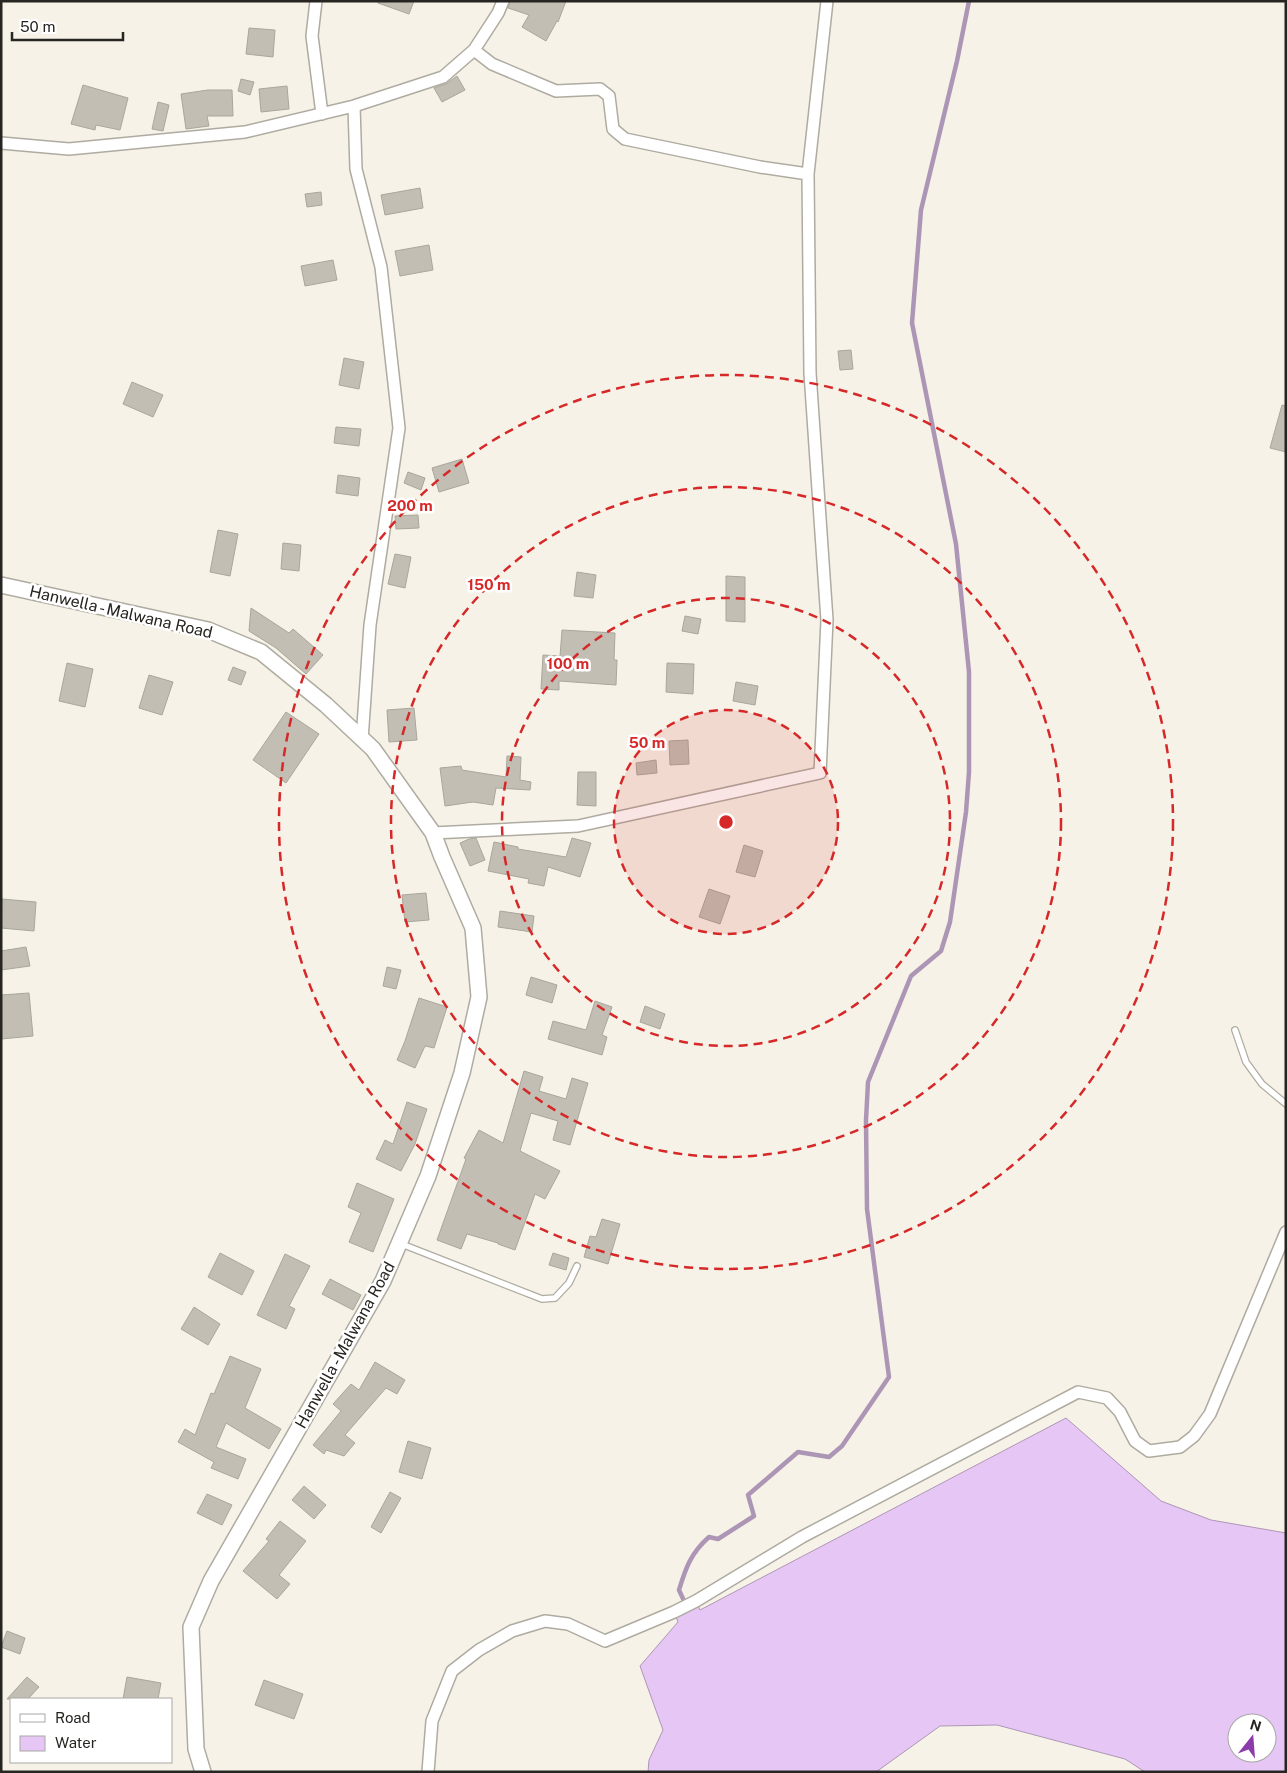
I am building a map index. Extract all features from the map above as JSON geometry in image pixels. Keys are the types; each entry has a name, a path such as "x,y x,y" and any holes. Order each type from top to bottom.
{"street":[{"path":"316,1 312,36 322,114"},
{"path":"1,143 69,149 245,132 354,106 443,77 474,50 498,13 503,1"},
{"path":"433,833 578,826 820,773 827,620 810,373 808,174 827,1"},
{"path":"474,50 492,64 556,91 600,89 610,96 613,129 625,139 760,167 808,174"},
{"path":"354,106 356,169 381,267 399,428 370,625 362,740"},
{"name":"Hanwella - Malwana Road","path":"1,585 208,630 261,652 326,705 372,749 433,833 473,928 479,997 462,1073 428,1176 383,1281 211,1581 192,1627 196,1749 203,1772"},
{"path":"428,1772 432,1721 452,1671 479,1650 512,1631 545,1621 568,1624 604,1641 674,1612 696,1602 802,1537 1078,1392 1107,1398 1120,1412 1135,1441 1149,1451 1180,1448 1194,1436 1210,1414 1286,1232"}],"lane":[{"path":"1235,1030 1246,1062 1262,1084 1286,1104"},
{"path":"399,1243 542,1299 555,1298 569,1284 577,1266"}],"water":[{"path":"1066,1418 1161,1501 1211,1520 1286,1533 1286,1772 1145,1772 1125,1759 997,1725 940,1726 876,1772 648,1772 649,1760 663,1730 640,1666 678,1622 674,1612 696,1601 700,1610"}],"building":[{"path":"378,1 414,1 409,14 378,3"},
{"path":"510,1 566,1 558,22 546,41 522,27 529,15 508,8"},
{"path":"249,28 275,30 273,57 246,54"},
{"path":"457,76 465,90 442,102 434,88 446,84"},
{"path":"241,79 254,82 250,95 238,91"},
{"path":"83,85 128,98 120,130 96,125 95,130 71,124"},
{"path":"287,86 289,109 261,112 259,89"},
{"path":"208,90 232,90 233,116 207,116 209,126 186,129 181,94"},
{"path":"158,102 169,105 163,131 152,129"},
{"path":"420,188 423,208 385,215 381,195"},
{"path":"321,192 322,205 307,207 305,194"},
{"path":"429,245 433,270 400,276 395,251"},
{"path":"333,260 337,280 305,286 301,266"},
{"path":"851,350 853,369 840,370 838,351"},
{"path":"344,358 364,362 359,389 339,385"},
{"path":"132,382 163,395 153,417 123,404"},
{"path":"1282,405 1286,406 1286,452 1270,448"},
{"path":"336,427 361,429 359,446 334,443"},
{"path":"462,459 469,483 439,492 432,468"},
{"path":"408,472 425,478 421,490 404,483"},
{"path":"338,475 360,478 358,496 336,493"},
{"path":"418,515 419,528 396,529 395,516"},
{"path":"218,530 238,534 230,576 210,572"},
{"path":"283,543 301,545 299,571 281,569"},
{"path":"395,554 411,557 405,588 388,584"},
{"path":"577,572 596,575 593,598 574,596"},
{"path":"726,576 745,577 745,622 726,621"},
{"path":"251,608 289,633 293,629 323,655 306,674 276,648 249,631"},
{"path":"685,616 701,619 698,634 682,631"},
{"path":"562,630 615,633 614,660 617,660 616,685 559,681 559,690 541,689 543,655 560,656"},
{"path":"67,663 93,669 85,707 59,701"},
{"path":"667,663 694,664 693,694 666,692"},
{"path":"233,667 246,672 241,685 228,680"},
{"path":"149,675 173,682 162,715 139,708"},
{"path":"736,682 758,686 755,705 733,701"},
{"path":"414,708 417,740 389,742 387,710"},
{"path":"286,712 319,734 286,783 253,760"},
{"path":"688,740 689,764 670,765 669,741"},
{"path":"507,756 521,757 520,780 531,782 530,790 496,788 493,805 473,802 445,806 440,768 461,766 462,770 506,777"},
{"path":"656,760 657,773 637,775 636,763"},
{"path":"578,772 596,772 596,806 577,805"},
{"path":"476,838 485,860 470,866 460,843"},
{"path":"572,838 591,843 580,877 548,867 544,886 528,883 529,879 488,871 494,842 518,847 518,849 566,857"},
{"path":"744,845 763,851 755,877 736,872"},
{"path":"709,889 730,896 720,924 699,917"},
{"path":"426,893 429,920 405,922 402,895"},
{"path":"2,899 36,902 34,931 1,928"},
{"path":"500,911 534,916 532,932 498,927"},
{"path":"26,947 30,966 1,970 1,951"},
{"path":"387,967 401,970 396,989 383,986"},
{"path":"531,977 557,985 552,1003 526,995"},
{"path":"29,993 33,1036 1,1039 1,995"},
{"path":"419,998 447,1007 434,1048 425,1046 415,1068 397,1060"},
{"path":"595,1001 612,1007 602,1035 607,1037 602,1055 548,1039 553,1021 586,1030"},
{"path":"645,1006 665,1014 660,1029 640,1022"},
{"path":"524,1071 543,1077 539,1091 566,1099 572,1078 588,1083 570,1145 553,1140 558,1121 531,1113 520,1151 560,1171 545,1199 535,1194 515,1250 467,1234 461,1249 437,1240 466,1159 464,1158 479,1130 503,1143"},
{"path":"407,1102 427,1109 415,1144 401,1171 376,1159 385,1140 393,1144"},
{"path":"357,1183 394,1199 373,1252 349,1242 361,1213 348,1207"},
{"path":"602,1219 620,1224 608,1264 584,1257 590,1236 596,1237"},
{"path":"220,1253 254,1271 242,1295 208,1277"},
{"path":"553,1253 569,1258 566,1270 549,1265"},
{"path":"285,1254 310,1266 289,1306 295,1309 286,1329 257,1315"},
{"path":"330,1279 361,1295 353,1310 322,1294"},
{"path":"194,1307 220,1324 208,1345 181,1329"},
{"path":"230,1356 261,1369 245,1408 281,1429 269,1449 226,1423 216,1447 246,1459 238,1479 211,1468 214,1462 178,1442 185,1429 195,1435 211,1393 214,1394"},
{"path":"375,1362 405,1380 397,1394 386,1388 345,1435 355,1443 344,1456 326,1450 324,1454 313,1445 341,1411 333,1404 351,1384 359,1390"},
{"path":"408,1441 431,1448 422,1479 399,1472"},
{"path":"304,1486 326,1505 314,1519 292,1500"},
{"path":"390,1492 401,1498 381,1533 371,1527"},
{"path":"207,1494 232,1505 222,1525 197,1513"},
{"path":"280,1521 306,1541 279,1575 290,1584 277,1599 243,1571 269,1541 266,1539"},
{"path":"7,1631 25,1638 20,1654 1,1647"},
{"path":"27,1677 39,1687 29,1698 7,1699"},
{"path":"127,1677 161,1683 158,1698 123,1698"},
{"path":"264,1680 303,1694 294,1719 255,1705"}],"waterway":[{"path":"685,1603 679,1590 690,1561 703,1543 709,1537 718,1539 754,1516 748,1495 798,1452 829,1457 842,1446 889,1377 867,1209 866,1120 868,1082 911,976 941,951 950,922 966,812 969,772 969,672 956,544 912,323 921,210 957,61 969,1"}]}
